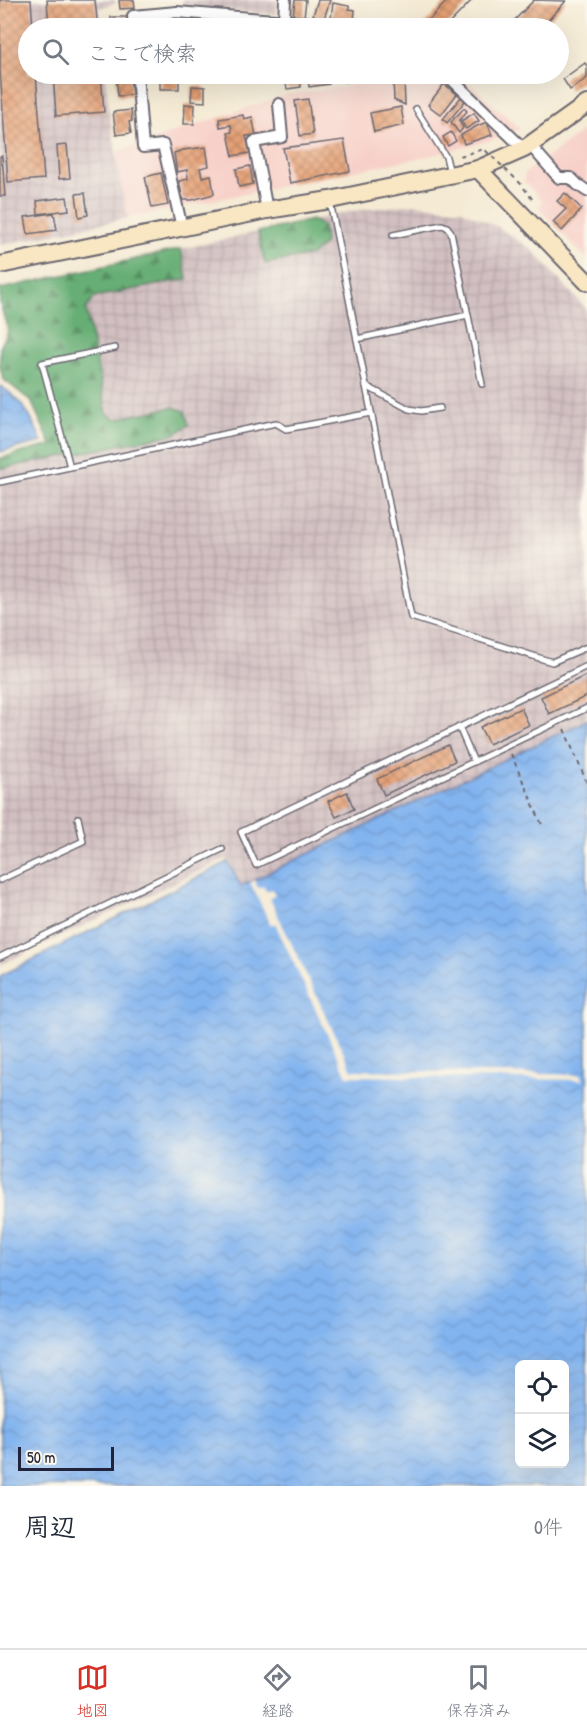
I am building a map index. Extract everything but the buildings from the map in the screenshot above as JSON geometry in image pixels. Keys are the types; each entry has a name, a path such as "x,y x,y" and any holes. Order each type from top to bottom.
{"street":[{"path":"284,18 285,0"},
{"path":"133,18 133,16 177,12 248,18"},
{"path":"138,84 142,147 163,145 182,228"},
{"path":"457,84 559,178 571,178 587,191"},
{"path":"267,210 254,142 282,137 279,104"},
{"path":"0,265 478,169 527,147 587,104"},
{"path":"478,169 587,282"}],"lane":[{"path":"416,109 446,157 450,175"},
{"path":"330,200 411,617 552,662 587,647"},
{"path":"393,235 442,225 451,231 482,384"},
{"path":"357,339 468,315"},
{"path":"70,467 42,363 115,348"},
{"path":"366,386 410,409 421,411 440,408"},
{"path":"0,482 276,423 286,429 371,413"},
{"path":"587,666 241,832 256,865 587,708"},
{"path":"459,728 474,762"},
{"path":"0,880 83,841 78,818"},
{"path":"0,957 222,849"}],"path":[{"path":"460,156 484,149 520,183 533,200"},
{"path":"563,726 587,783"},
{"path":"510,751 543,827"}],"shaded area":[{"path":"0,0 115,0 115,3 99,8 100,18 18,18 18,84 106,84 127,218 0,245"},
{"path":"182,0 277,0 276,14 182,7"},
{"path":"359,84 470,84 520,129 492,140 433,155 127,218 116,152 285,95"},
{"path":"587,128 587,259 539,209 542,201 524,181 525,173"},
{"path":"416,204 462,210 498,227 531,249 587,310 587,1088 0,976 228,861 227,858 0,965 0,469 58,457 0,300 0,289 353,211"}],"green space":[{"path":"312,220 323,226 325,243 312,255 265,264 258,232"},
{"path":"181,249 187,279 95,297 86,309 107,414 115,419 173,407 185,411 189,425 175,434 0,469 0,458 51,445 31,401 3,379 0,348 8,331 0,303 0,289"}],"water":[{"path":"0,386 21,403 42,442 0,452"},
{"path":"587,720 587,1486 0,1486 0,976 228,862 241,886"}],"pier":[{"path":"254,880 258,888 263,886 266,891 272,889 275,894 270,899 352,1070 581,1075 582,1080 347,1076 275,923 271,925 250,882"}]}
